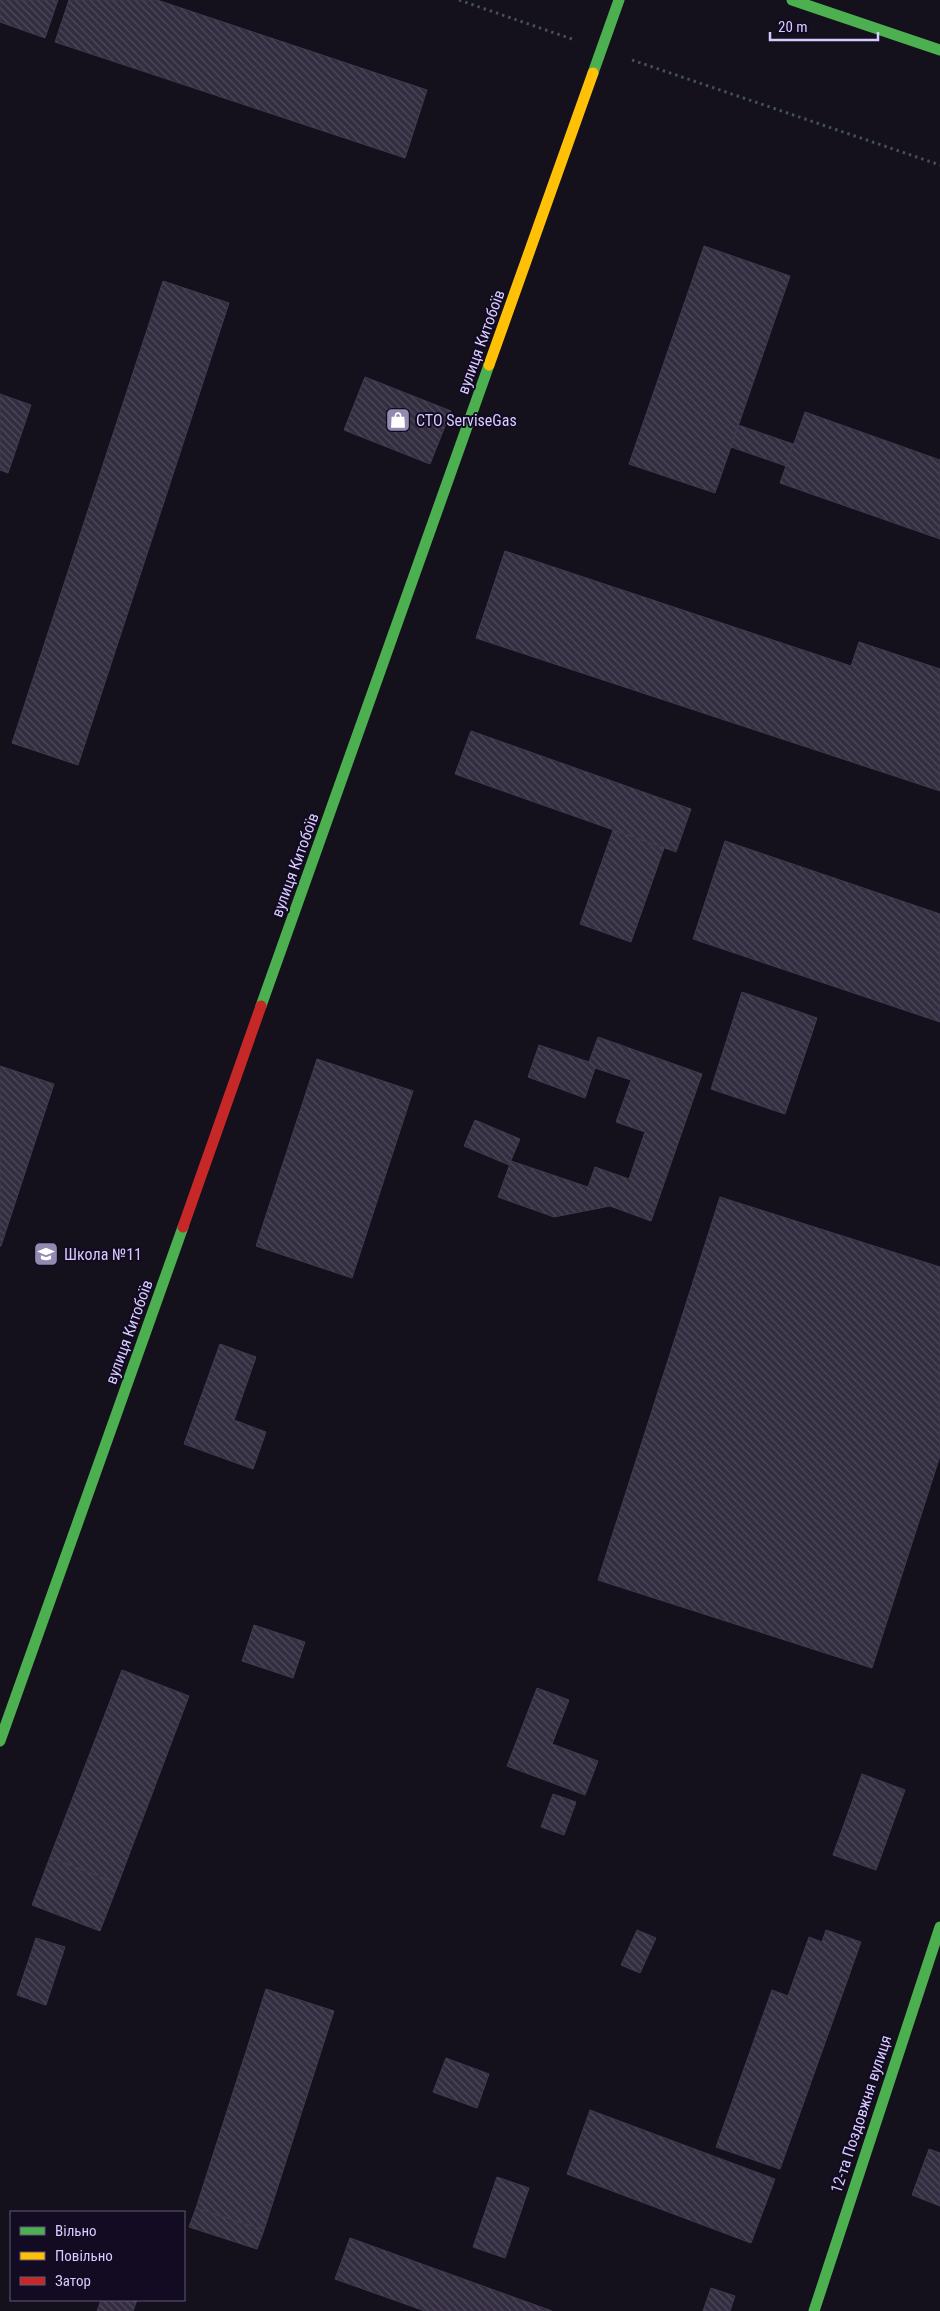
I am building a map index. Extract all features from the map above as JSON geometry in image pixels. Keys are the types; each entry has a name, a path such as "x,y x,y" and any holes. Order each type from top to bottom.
{"street":[{"name":"вулиця Китобоїв","path":"0,1741 620,0"},
{"path":"792,0 940,50"},
{"name":"12-та Поздовжня вулиця","path":"814,2311 940,1927"}],"path":[{"path":"459,0 940,165"}],"building":[{"path":"0,0 58,0 45,38 0,22"},
{"path":"69,0 157,0 427,90 405,158 55,42"},
{"path":"704,246 790,276 715,493 629,464"},
{"path":"163,281 229,303 78,765 12,743"},
{"name":"СТО ServiseGas","path":"365,377 451,411 430,464 344,430"},
{"path":"0,394 31,405 8,473 0,470"},
{"path":"805,412 940,460 940,539 780,483"},
{"path":"738,425 793,444 786,466 731,447"},
{"path":"505,551 851,666 859,642 940,669 940,791 476,638"},
{"path":"471,731 691,809 676,852 455,774"},
{"path":"613,830 664,848 631,942 580,924"},
{"path":"725,841 940,914 940,1022 693,939"},
{"path":"742,992 817,1018 785,1114 711,1089"},
{"path":"598,1037 702,1074 651,1221 610,1206 554,1217 498,1197 511,1161 588,1187 595,1167 629,1179 645,1132 616,1122 631,1080 595,1068 585,1098 528,1077 539,1045 589,1062"},
{"path":"317,1059 413,1091 352,1278 256,1246"},
{"path":"0,1066 54,1084 1,1246 0,1246"},
{"path":"475,1120 520,1139 509,1165 464,1146"},
{"path":"720,1197 940,1267 940,1456 872,1668 598,1580"},
{"path":"220,1344 256,1357 234,1420 266,1432 253,1469 184,1444"},
{"path":"254,1625 305,1642 293,1678 242,1661"},
{"path":"122,1670 189,1696 118,1884 50,1857"},
{"path":"537,1688 569,1700 552,1744 598,1761 585,1795 507,1766"},
{"path":"862,1774 905,1790 876,1870 833,1855"},
{"path":"553,1794 576,1802 564,1835 541,1827"},
{"path":"50,1857 118,1884 100,1931 32,1905"},
{"path":"637,1930 656,1938 640,1973 621,1965"},
{"path":"826,1930 861,1942 780,2169 716,2147 772,1990 788,1996 809,1937 822,1942"},
{"path":"36,1938 65,1947 46,2005 17,1995"},
{"path":"266,1989 334,2011 264,2230 196,2208"},
{"path":"446,2058 489,2074 477,2108 433,2092"},
{"path":"590,2110 775,2179 751,2243 567,2174"},
{"path":"929,2149 940,2153 940,2206 912,2195"},
{"path":"497,2177 529,2188 505,2258 473,2247"},
{"path":"196,2208 264,2230 257,2249 189,2227"},
{"path":"350,2238 552,2311 425,2311 335,2279"},
{"path":"711,2288 735,2296 730,2311 703,2311"},
{"path":"101,2301 137,2301 133,2311 97,2311"}],"traffic: fast":[{"path":"593,73 619,0"},
{"path":"792,0 940,50"},
{"path":"261,1006 489,365"},
{"path":"0,1741 183,1227"},
{"path":"814,2311 940,1927"}],"traffic: slow":[{"path":"489,365 593,73"}],"traffic: jam":[{"path":"183,1227 261,1006"}],"place":[{"name":"СТО ServiseGas","path":"398,420"},
{"name":"Школа №11","path":"46,1254"}]}
